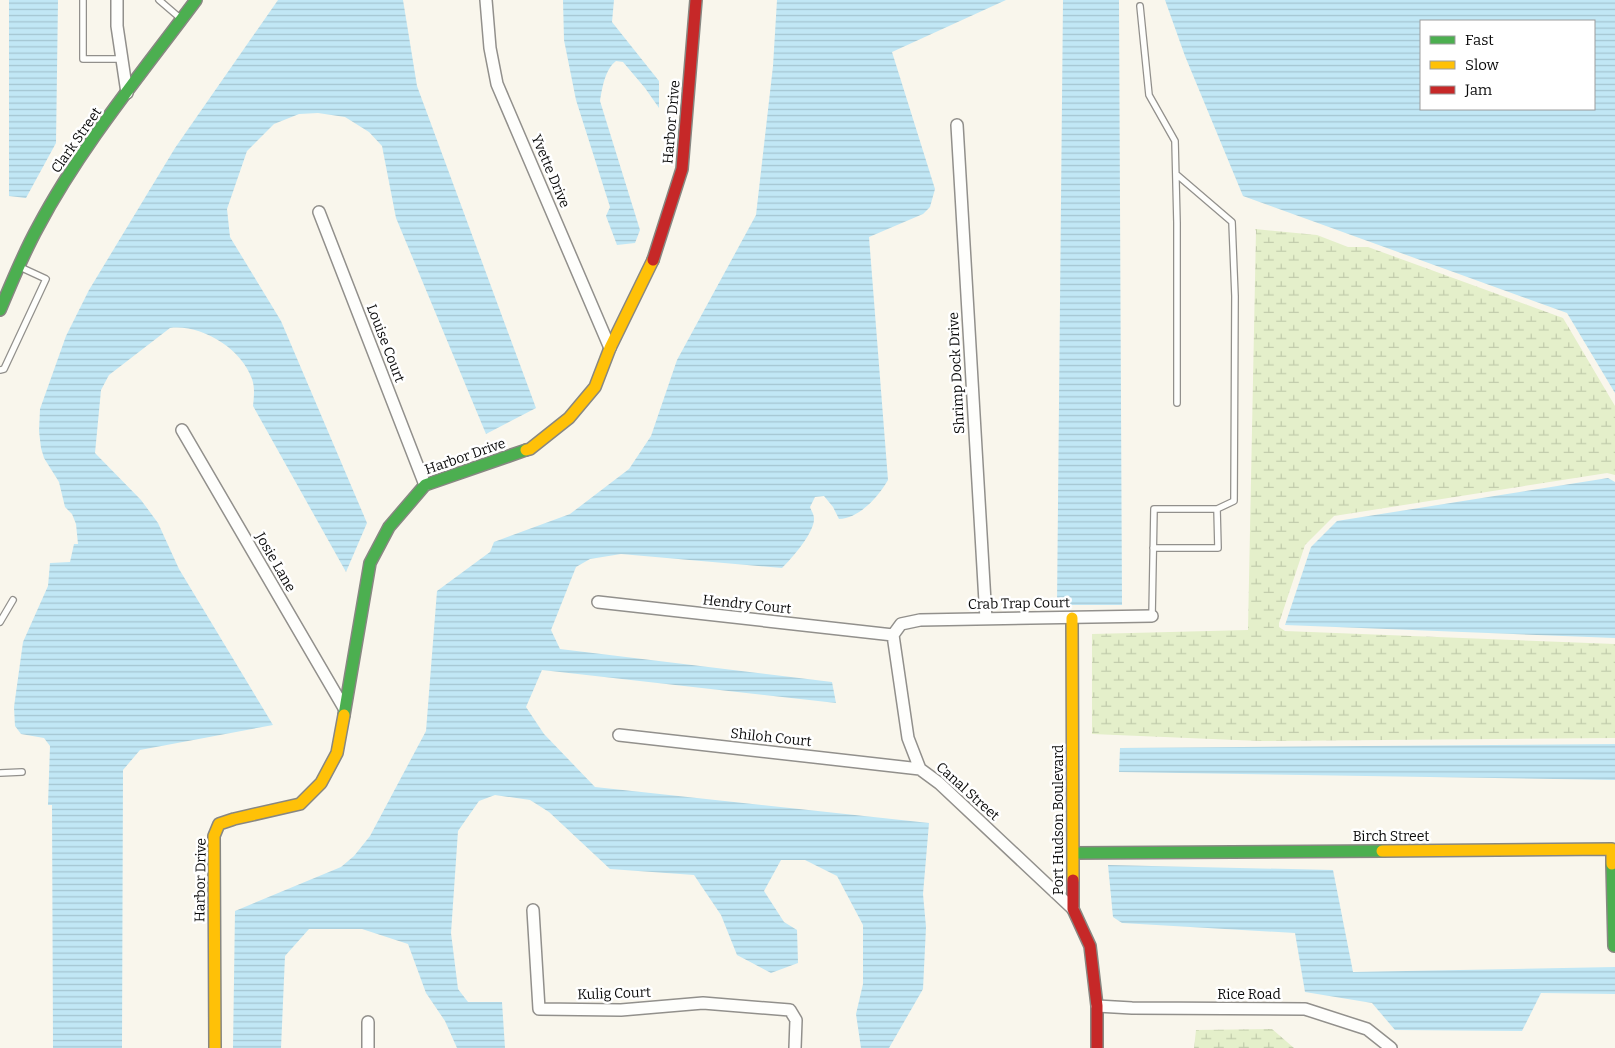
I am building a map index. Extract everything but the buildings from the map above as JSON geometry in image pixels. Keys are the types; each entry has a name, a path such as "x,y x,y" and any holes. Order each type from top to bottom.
{"street":[{"path":"117,0 117,26 127,93"},
{"name":"Clark Street","path":"0,310 28,244 72,169 196,0"},
{"name":"Yvette Drive","path":"486,0 490,48 497,84 610,348"},
{"name":"Harbor Drive","path":"215,1048 214,836 219,824 300,804 321,783 337,753 370,563 389,527 425,486 530,449 569,418 595,387 610,348 655,255 682,169 696,0"},
{"name":"Shrimp Dock Drive","path":"957,125 986,619"},
{"name":"Louise Court","path":"319,212 425,486"},
{"name":"Josie Lane","path":"182,430 344,708"},
{"name":"Hendry Court","path":"598,602 893,635"},
{"name":"Crab Trap Court","path":"893,635 901,624 920,620 1152,616"},
{"name":"Port Hudson Boulevard","path":"1072,618 1073,908 1090,946 1097,1006 1097,1048"},
{"name":"Canal Street","path":"893,635 908,738 920,769 939,783 1073,908"},
{"name":"Shiloh Court","path":"619,735 920,769"},
{"name":"Birch Street","path":"1074,852 1612,849 1614,946"},
{"name":"Kulig Court","path":"533,910 539,1010 621,1010 703,1003 790,1010 796,1020 795,1048"},
{"name":"Rice Road","path":"1097,1006 1305,1009 1367,1029 1391,1048"},
{"path":"368,1022 368,1048"}],"lane":[{"path":"84,0 83,60 122,60"},
{"path":"159,0 181,20"},
{"path":"1140,6 1150,95 1175,140 1177,403"},
{"path":"1152,616 1154,509 1217,509 1234,501 1235,296 1232,222 1176,174"},
{"path":"0,370 4,369 46,279 18,266"},
{"path":"1153,548 1218,548 1217,509"},
{"path":"0,622 13,600"},
{"path":"0,773 22,772"}],"green space":[{"path":"1255,229 1317,235 1348,247 1368,247 1563,318 1615,406 1615,475 1607,473 1334,516 1305,545 1279,627 1285,631 1615,644 1615,738 1260,741 1092,734 1092,634 1248,630"},
{"path":"1272,1029 1294,1048 1194,1048 1196,1030"}],"water":[{"path":"9,0 58,0 56,143 26,198 9,196"},
{"path":"278,0 403,0 417,86 536,408 486,434 396,218 382,146 369,132 345,117 318,113 299,114 274,124 247,151 227,209 230,237 281,321 367,523 346,572 253,406 254,386 247,368 239,357 218,340 194,330 170,328 109,375 101,390 95,453 141,500 158,523 179,569 273,725 140,750 123,770 122,1048 53,1048 52,805 48,805 50,746 44,738 21,734 15,726 14,707 23,642 48,586 50,563 70,562 74,544 78,544 76,524 72,514 65,507 59,482 44,458 41,448 39,431 40,409 66,336 89,290 175,148"},
{"path":"563,0 614,0 612,22 659,81 659,108 623,62 616,61 607,74 600,101 640,230 635,243 617,245 606,216 610,207 576,100 564,40"},
{"path":"777,0 1006,0 892,52 935,189 930,207 923,214 869,237 888,480 868,506 847,518 839,519 833,507 824,496 815,497 810,507 814,518 811,530 782,568 621,554 590,559 576,567 551,630 560,649 832,682 836,703 542,670 526,707 544,734 595,787 929,823 923,894 926,927 923,989 889,1048 861,1048 856,1014 863,984 863,925 837,876 805,860 781,860 764,891 784,922 797,930 798,963 771,973 737,955 721,915 694,875 610,869 549,812 530,800 495,795 479,801 458,831 451,933 458,989 468,1002 502,1002 505,1048 457,1048 445,1021 426,993 408,944 362,929 309,929 285,956 281,1048 233,1048 235,911 341,867 354,856 370,836 426,731 437,591 490,552 494,542 570,514 629,469 651,436 677,360 756,215 773,66"},
{"path":"1063,0 1119,0 1122,605 1057,605"},
{"path":"1165,0 1615,0 1615,393 1567,313 1243,196 1185,56"},
{"path":"1608,478 1615,482 1615,638 1285,625 1311,547 1337,521"},
{"path":"1615,744 1615,780 1119,772 1120,748"},
{"path":"1108,865 1333,870 1353,972 1615,967 1615,994 1541,993 1522,1031 1395,1030 1372,1003 1305,992 1295,933 1122,923 1113,917"}],"traffic: fast":[{"path":"0,310 33,237 73,168 112,111 196,0"},
{"path":"344,715 370,563 389,527 425,485 526,450"},
{"path":"1073,853 1382,851"},
{"path":"1612,864 1614,946"}],"traffic: slow":[{"path":"526,450 530,449 569,418 595,387 610,348 653,260"},
{"path":"1072,618 1073,880"},
{"path":"215,1048 214,836 219,824 300,804 321,783 337,753 344,715"},
{"path":"1382,851 1612,849 1612,864"}],"traffic: jam":[{"path":"653,260 682,169 696,0"},
{"path":"1073,880 1073,909 1090,946 1097,1006 1097,1048"}]}
